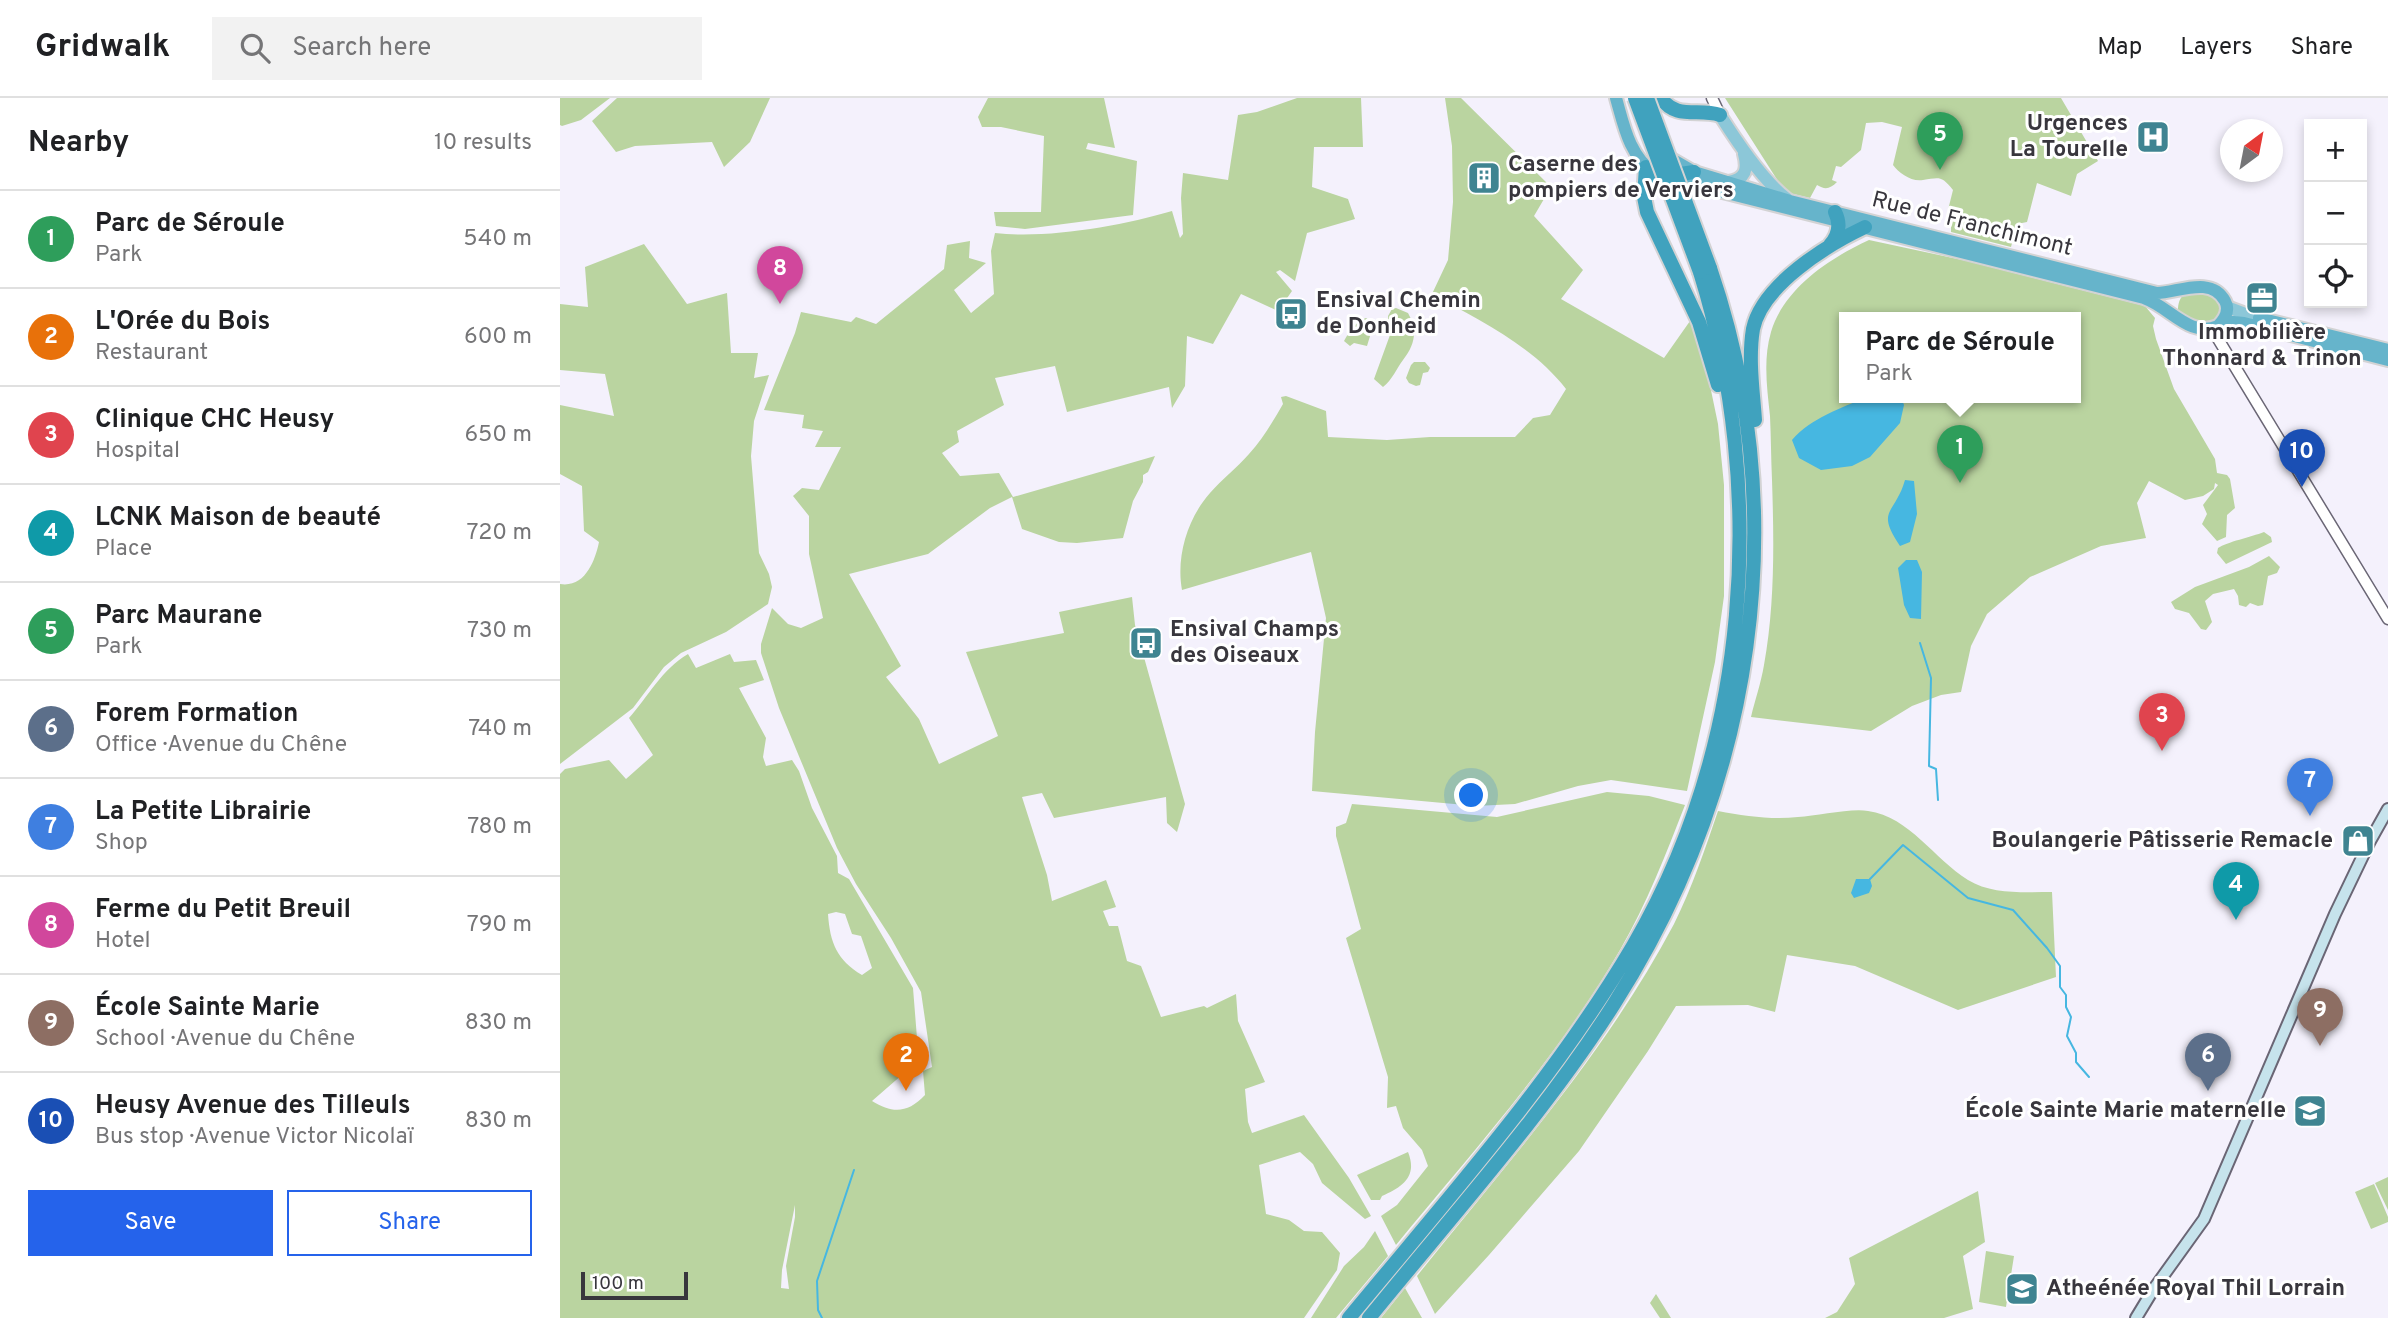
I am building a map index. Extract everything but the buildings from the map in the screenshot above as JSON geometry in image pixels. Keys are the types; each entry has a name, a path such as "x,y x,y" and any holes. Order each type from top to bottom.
{"highway":[{"path":"1616,98 1627,138 1652,171"},
{"path":"1349,1318 1527,1100 1601,997 1634,943 1661,890 1699,794 1726,684 1736,612 1740,531 1736,456 1726,382 1705,270 1637,98"},
{"name":"Rue de Franchimont","path":"1637,98 1661,149 1669,158 1694,172 1865,227 2144,298 2174,314"},
{"path":"1369,1318 1538,1110 1614,1005 1647,949 1688,866 1720,774 1735,716 1752,606 1755,547 1747,425 1736,355 1647,98"},
{"path":"1661,98 1674,110 1720,115"},
{"path":"1693,112 1700,108 1706,98"},
{"path":"1652,171 1667,169 1680,174 1694,172"},
{"path":"1652,171 1644,197 1647,212 1685,288 1710,356 1720,393 1727,449 1732,524 1728,612 1699,794"},
{"name":"Rue de Franchimont","path":"1652,171 1761,201 1837,216 2157,293 2181,289"},
{"path":"1824,251 1838,233 1837,216"},
{"path":"1735,716 1748,679 1759,593 1761,517 1751,356 1753,329 1759,311 1780,284 1824,251 1865,227"},
{"path":"2195,286 2209,289 2221,296 2227,307 2223,321 2212,329 2188,326 2174,314 2174,301 2181,289 2195,286"},
{"path":"2250,316 2388,350"},
{"path":"2223,321 2244,323 2388,360"}],"main road":[{"path":"1720,115 1754,164 1776,190 1790,201"},
{"path":"1729,182 1740,179 1746,171 1747,164 1742,147"},
{"path":"1737,195 1750,193 1753,189 1758,178 1754,164"},
{"path":"2227,307 2250,316"},
{"path":"2136,1318 2204,1219 2350,881 2388,809"}],"street":[{"path":"1712,98 1720,115"},
{"path":"2212,329 2388,619"}],"green space":[{"path":"560,98 610,98 581,120 562,126"},
{"path":"617,98 770,98 750,142 724,167 712,142 635,146 616,152 592,121"},
{"path":"988,98 1104,98 1115,148 1088,143 1086,149 1137,161 1133,215 1025,229 996,226 994,212 1041,212 1044,136 1001,127 982,127 978,117"},
{"path":"1297,98 1361,98 1363,147 1314,147 1312,187 1348,199 1355,219 1307,233 1295,281 1280,270 1276,272 1292,291 1278,311 1241,294 1213,344 1187,336 1185,386 1172,408 1169,387 1067,412 1055,366 995,378 1004,405 957,431 959,442 942,453 960,476 999,473 1013,497 1155,456 1148,472 1143,475 1143,482 1133,501 1123,538 1077,543 1059,542 1022,529 1012,497 990,508 928,554 849,574 901,666 886,677 919,719 939,764 998,736 966,652 1064,633 1059,612 1132,597 1135,625 1185,804 1177,832 1167,823 1166,797 1054,818 1042,793 1022,797 1047,875 1052,901 1106,880 1116,907 1103,911 1109,926 1118,926 1127,961 1141,966 1161,1017 1204,1006 1207,1008 1236,994 1238,1021 1265,1082 1245,1089 1248,1122 1252,1133 1304,1115 1349,1178 1371,1216 1365,1219 1322,1183 1313,1164 1300,1152 1259,1165 1266,1214 1289,1220 1304,1231 1322,1232 1340,1253 1337,1270 1304,1318 560,1318 560,774 565,769 609,760 626,779 653,755 629,718 663,675 688,654 696,668 730,654 734,662 756,660 764,680 739,688 766,738 763,757 766,766 792,760 799,771 812,808 837,856 838,873 849,879 913,988 919,1063 906,1064 903,1074 872,1101 894,1110 912,1105 925,1095 923,1071 932,1067 921,992 837,848 779,708 761,653 761,644 772,608 788,624 801,628 823,618 809,554 809,516 793,496 802,488 819,490 841,447 815,447 823,431 802,428 804,415 764,410 801,312 851,322 856,317 876,324 944,269 947,245 970,241 969,258 986,263 954,290 971,313 994,294 991,251 995,233 1060,233 1130,222 1172,211 1180,238 1183,234 1183,173 1228,180 1238,115 1257,112","holes":["828,914 845,914 852,934 861,936 872,968 862,975 846,963 836,950","795,1205 786,1266 789,1289 781,1288 782,1270"]},
{"path":"1445,98 1461,98 1551,187 1534,216 1583,270 1561,299 1664,358 1690,321 1707,371 1718,424 1724,485 1724,596 1715,662 1687,791 1611,780 1578,786 1515,804 1476,806 1312,791 1326,618 1311,552 1182,590 1182,552 1195,514 1210,493 1268,430 1283,404 1281,397 1286,396 1326,411 1328,437 1387,440 1515,437 1533,418 1550,415 1566,389 1521,347 1432,294 1448,260 1453,202 1452,146"},
{"path":"1725,98 2061,98 2098,161 2077,174 2071,196 2037,183 2027,222 2017,224 2011,247 1951,232 1955,212 1948,210 1953,190 1949,185 1940,179 1910,178 1893,165 1902,127 1882,122 1866,123 1861,150 1841,167 1836,166 1832,180 1837,182 1827,188 1817,185 1810,198 1785,192"},
{"path":"1869,240 1967,261 2145,306 2155,318 2153,326 2156,339 2174,389 2215,459 2217,473 2227,475 2230,479 2235,508 2227,515 2226,537 2217,541 2202,524 2207,514 2203,505 2218,485 2215,483 2214,489 2203,496 2185,500 2149,481 2137,503 2146,538 2101,546 2030,577 1987,614 1971,646 1961,692 1941,695 1912,706 1871,731 1751,717 1768,642 1772,596 1773,503 1766,374 1769,342 1777,316 1797,288 1839,256"},
{"path":"644,244 687,304 727,293 731,353 758,353 754,378 769,375 754,421 751,456 759,553 772,587 768,604 726,632 681,653 664,667 633,708 560,764 560,584 576,582 587,572 599,542 584,531 582,486 560,474 560,405 614,416 605,374 560,370 560,304 588,307 585,267"},
{"path":"2200,290 2219,299 2222,313 2218,320 2207,325 2183,317 2178,311 2179,301 2184,295"},
{"path":"1392,309 1408,313 1414,337 1407,354 1383,387 1374,379 1390,335 1388,316"},
{"path":"1366,318 1374,323 1367,346 1354,343 1350,346 1344,341 1356,324"},
{"path":"1414,362 1425,362 1430,368 1423,373 1420,385 1416,386 1406,378"},
{"path":"2264,532 2271,537 2272,542 2226,564 2217,553 2222,546"},
{"path":"2269,556 2280,567 2277,573 2268,576 2263,605 2239,605 2234,589 2213,594 2205,601 2212,622 2206,630 2201,629 2189,613 2175,609 2171,602 2195,587 2249,567"},
{"path":"1607,792 1649,796 1685,805 1647,896 1620,950 1570,1028 1514,1102 1396,1245 1381,1216 1397,1205 1428,1166 1422,1150 1403,1128 1396,1106 1387,1108 1388,1077 1346,938 1361,929 1336,836 1336,827 1346,823 1352,804 1497,817"},
{"path":"1718,811 1778,818 1868,811 1897,821 1956,871 1977,885 2009,892 2052,892 2056,977 1958,1010 1855,966 1787,955 1775,1012 1748,1005 1676,1006 1579,1151 1435,1314 1417,1276 1554,1106 1618,1018 1674,924"},
{"path":"1408,1152 1411,1168 1406,1180 1380,1200 1371,1200 1357,1175"},
{"path":"2388,1177 2388,1210 2375,1183"},
{"path":"2374,1184 2388,1222 2371,1229 2355,1192"},
{"path":"1978,1191 1985,1242 1963,1256 1973,1309 1944,1318 1825,1318 1837,1312 1855,1284 1849,1258"},
{"path":"1375,1231 1388,1256 1336,1318 1311,1318 1344,1266 1364,1247"},
{"path":"1986,1251 2014,1256 2006,1307 1979,1302"},
{"path":"1405,1288 1422,1318 1381,1318"},
{"path":"1656,1294 1671,1318 1660,1318 1650,1303"}],"water":[{"path":"1853,403 1904,405 1900,423 1870,457 1852,466 1821,470 1799,458 1792,440 1827,414"},
{"path":"1905,480 1914,481 1917,514 1910,542 1900,546 1888,518"},
{"path":"1906,560 1917,560 1922,572 1921,619 1910,618 1904,605 1898,568"},
{"path":"1856,879 1870,879 1872,886 1869,893 1854,898 1851,893"}],"waterway":[{"path":"1920,643 1931,678 1929,766 1936,769 1938,800"},
{"path":"1870,879 1903,845 1968,898 2013,910 2060,966 2060,987 2066,995 2066,1007 2071,1017 2067,1036 2076,1053 2076,1062 2089,1077"},
{"path":"822,1318 818,1310 817,1281 854,1170"}],"place":[{"name":"Urgences La Tourelle","path":"2153,137"},
{"name":"Parc Maurane","path":"1940,170"},
{"name":"Caserne des pompiers de Verviers","path":"1484,178"},
{"name":"Immobilière Thonnard & Trinon","path":"2262,298"},
{"name":"Ferme du Petit Breuil","path":"780,304"},
{"name":"Ensival Chemin de Donheid","path":"1291,314"},
{"name":"Parc de Séroule","path":"1960,483"},
{"name":"Heusy Avenue des Tilleuls","path":"2302,487"},
{"name":"Ensival Champs des Oiseaux","path":"1146,643"},
{"name":"Clinique CHC Heusy","path":"2162,751"},
{"name":"La Petite Librairie","path":"2310,816"},
{"name":"Boulangerie Pâtisserie Remacle","path":"2358,841"},
{"name":"LCNK Maison de beauté","path":"2236,920"},
{"name":"École Sainte Marie","path":"2320,1046"},
{"name":"L'Orée du Bois","path":"906,1091"},
{"name":"Forem Formation","path":"2208,1091"},
{"name":"École Sainte Marie maternelle","path":"2310,1111"},
{"name":"Atheénée Royal Thil Lorrain","path":"2022,1289"}]}
